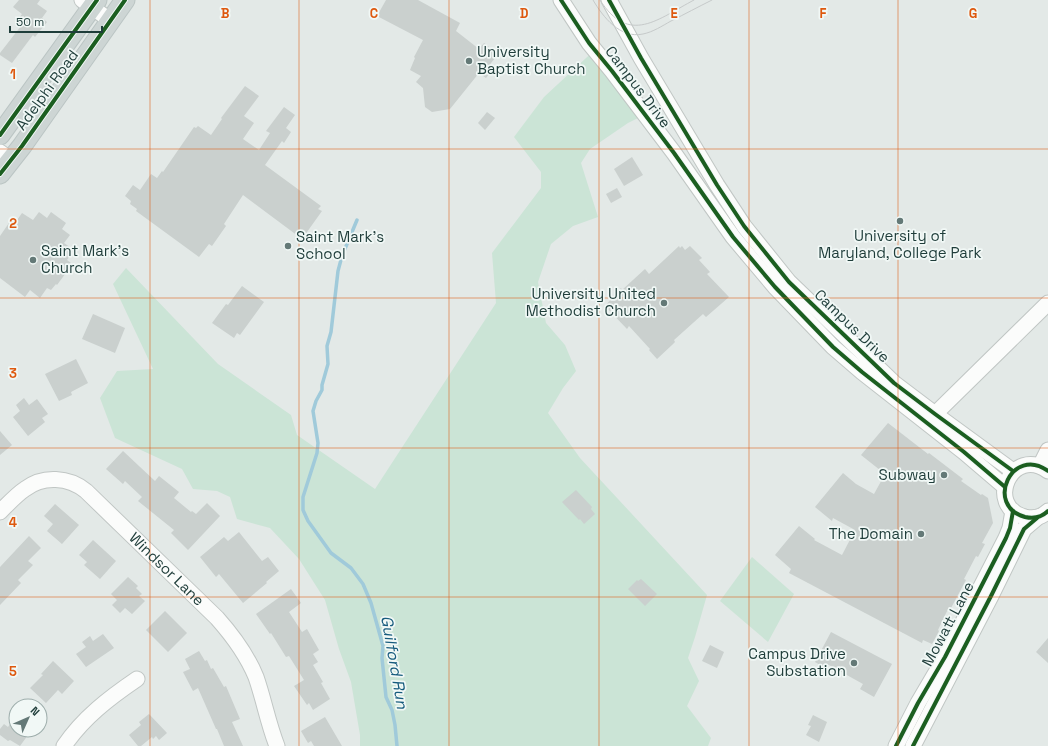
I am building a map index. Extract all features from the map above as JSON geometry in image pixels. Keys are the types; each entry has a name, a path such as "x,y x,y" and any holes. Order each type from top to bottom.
{"main road":[{"name":"Adelphi Road","path":"4,162 111,21 125,0"},
{"name":"Adelphi Road","path":"0,135 90,2"}],"street":[{"name":"Campus Drive","path":"560,0 589,44 612,71 681,163 733,237 775,287 833,347 862,372 964,452 1005,487"},
{"name":"Campus Drive","path":"609,0 641,58 717,185 744,226 789,282 894,383 1013,471"},
{"path":"90,2 111,21"},
{"path":"935,414 1048,303"},
{"path":"1042,514 1028,518 1020,516 1013,511 1006,500 1005,487 1013,471 1020,467 1027,465 1044,469 1048,450"},
{"name":"Windsor Lane","path":"0,512 26,488 39,481 70,481 86,491 217,618 234,637 245,654 255,676 276,746"},
{"name":"Mowatt Lane","path":"896,746 918,703 945,657 1006,538 1010,528 1013,511"},
{"name":"Mowatt Lane","path":"913,746 1024,529 1042,514"},
{"path":"64,746 93,712 104,702 137,679"}],"green space":[{"path":"599,46 638,118 628,123 590,149 581,163 598,217 573,226 551,244 538,282 546,323 565,345 576,371 563,388 548,413 580,458 707,595 688,658 699,681 687,706 711,738 708,746 360,746 360,735 351,682 339,649 325,600 299,559 270,528 237,519 230,497 217,491 193,489 182,469 115,438 100,398 117,371 153,369 113,284 126,268 218,364 291,415 297,435 375,489 496,303 492,253 541,188 541,172 514,137 544,97"},
{"path":"752,557 794,594 768,642 720,601"}],"building":[{"path":"19,0 40,0 37,4 47,11 42,18 47,22 35,37 33,35 12,63 0,55 0,53 21,26 16,22 22,14 13,7"},
{"name":"University Baptist Church","path":"386,0 418,0 460,23 456,31 479,49 484,43 498,54 488,67 492,70 486,78 479,73 450,109 432,112 425,107 423,88 416,82 421,76 410,70 415,58 414,57 423,40 377,16"},
{"path":"245,86 259,96 244,116 254,123 243,139 259,150 270,133 266,131 284,107 295,115 286,128 291,132 284,143 282,141 265,165 321,206 318,209 322,211 302,239 243,195 224,224 226,226 212,246 209,244 199,257 136,211 137,209 130,204 131,201 125,196 133,185 140,190 151,174 157,178 162,171 163,172 194,127 196,128 198,126 211,135 222,119 221,118"},
{"path":"487,112 495,118 485,130 478,123"},
{"path":"632,157 643,175 624,186 614,169"},
{"path":"617,188 622,197 611,203 606,194"},
{"path":"39,212 47,218 51,212 66,223 62,229 70,235 64,243 74,250 67,260 71,263 68,270 57,285 56,284 51,290 47,288 40,298 30,290 25,297 0,278 0,236 11,220 15,223 22,213 33,220"},
{"name":"University United Methodist Church","path":"679,246 680,248 682,246 685,250 690,246 702,258 699,260 710,272 707,274 729,297 706,317 703,314 674,340 675,342 657,359 629,326 627,329 605,306 621,288 622,290 645,269 649,274"},
{"path":"242,286 264,302 240,335 237,333 234,338 212,323"},
{"path":"93,314 125,328 115,353 82,339"},
{"path":"76,359 88,383 71,392 72,395 59,401 45,374"},
{"path":"24,398 29,405 37,399 48,414 42,418 45,422 28,436 13,417 20,411 16,405"},
{"name":"The Domain","path":"888,423 963,479 961,481 988,498 993,523 982,543 985,544 978,557 976,556 964,579 966,580 951,608 949,607 932,644 923,640 922,643 789,573 791,569 775,555 799,526 815,539 814,540 842,555 855,530 833,518 832,521 815,507 843,473 856,484 874,494 885,474 861,455"},
{"path":"0,431 12,445 0,455"},
{"path":"123,451 155,481 159,476 179,492 174,498 191,512 192,511 196,514 207,503 220,516 188,550 171,533 174,530 138,501 142,497 125,481 123,484 106,469"},
{"path":"576,490 592,507 591,509 595,514 584,524 562,502"},
{"path":"55,504 79,525 62,544 47,531 53,524 44,516"},
{"path":"239,532 262,561 268,557 279,571 243,603 219,574 216,577 200,557 224,537 228,541"},
{"path":"29,536 41,548 28,561 33,565 18,580 21,583 0,605 0,567"},
{"path":"93,540 116,561 100,579 84,565 87,562 79,555"},
{"path":"128,577 138,586 136,588 142,594 139,596 145,601 132,614 125,608 120,613 112,605 117,600 111,594"},
{"path":"641,579 657,594 645,606 628,589 637,580 638,581"},
{"path":"291,589 301,603 289,612 302,632 307,629 319,650 313,654 318,662 313,665 323,682 321,683 330,699 313,710 309,703 307,705 294,686 304,680 289,656 286,657 271,633 270,634 256,614"},
{"path":"165,611 187,633 168,652 146,630"},
{"name":"Campus Drive Substation","path":"831,632 892,664 874,697 860,689 863,684 827,664 825,668 815,662"},
{"path":"103,634 114,648 86,667 76,654 86,647 82,642 90,636 93,641"},
{"path":"1048,638 1048,663 1036,652"},
{"path":"710,645 724,652 717,668 702,661"},
{"path":"199,651 205,661 207,660 211,669 213,668 224,687 226,686 240,719 232,722 243,746 224,746 198,688 193,691 183,672 190,669 185,659"},
{"path":"53,661 74,681 62,694 58,690 48,701 48,698 41,698 30,688 43,675 41,674"},
{"path":"149,714 167,733 159,740 156,736 153,739 152,737 141,746 138,746 129,735 141,725 139,722"},
{"path":"813,715 827,722 819,742 806,735 811,726 808,725"},
{"path":"325,717 342,746 314,746 311,741 308,743 301,731"},
{"path":"4,724 8,727 8,738 26,738 20,746 10,740 8,741 0,735 0,729"}],"waterway":[{"name":"Guilford Run","path":"357,220 342,256 338,271 331,332 327,346 328,364 322,390 313,411 318,443 317,453 303,497 303,510 308,521 331,553 351,568 363,584 371,603 383,646 382,658 386,697 392,710 397,746"}],"tram line":[{"path":"593,0 607,20 620,30 635,35 654,30 712,0"},
{"path":"600,0 611,14 622,22 633,25 644,24 656,20 694,0"}],"cycle path":[{"path":"0,135 97,0"},
{"path":"0,174 22,146 125,0"},
{"path":"561,0 589,43 674,153 733,237 775,287 833,347 862,372 964,452 1005,487"},
{"path":"609,0 641,58 717,185 744,226 789,282 894,383 1013,471"},
{"path":"1048,471 1035,465 1023,466 1014,471 1008,480 1005,491 1006,502 1013,511 1025,517 1038,517 1048,511"},
{"path":"896,746 918,703 945,657 1006,538 1010,528 1013,511"},
{"path":"913,746 1024,529 1037,518"}],"place":[{"name":"University Baptist Church","path":"469,61"},
{"name":"University of Maryland, College Park","path":"900,221"},
{"name":"Saint Mark's School","path":"288,246"},
{"name":"Saint Mark's Church","path":"33,260"},
{"name":"University United Methodist Church","path":"664,303"},
{"name":"Subway","path":"944,475"},
{"name":"The Domain","path":"921,534"},
{"name":"Campus Drive Substation","path":"854,663"}]}
